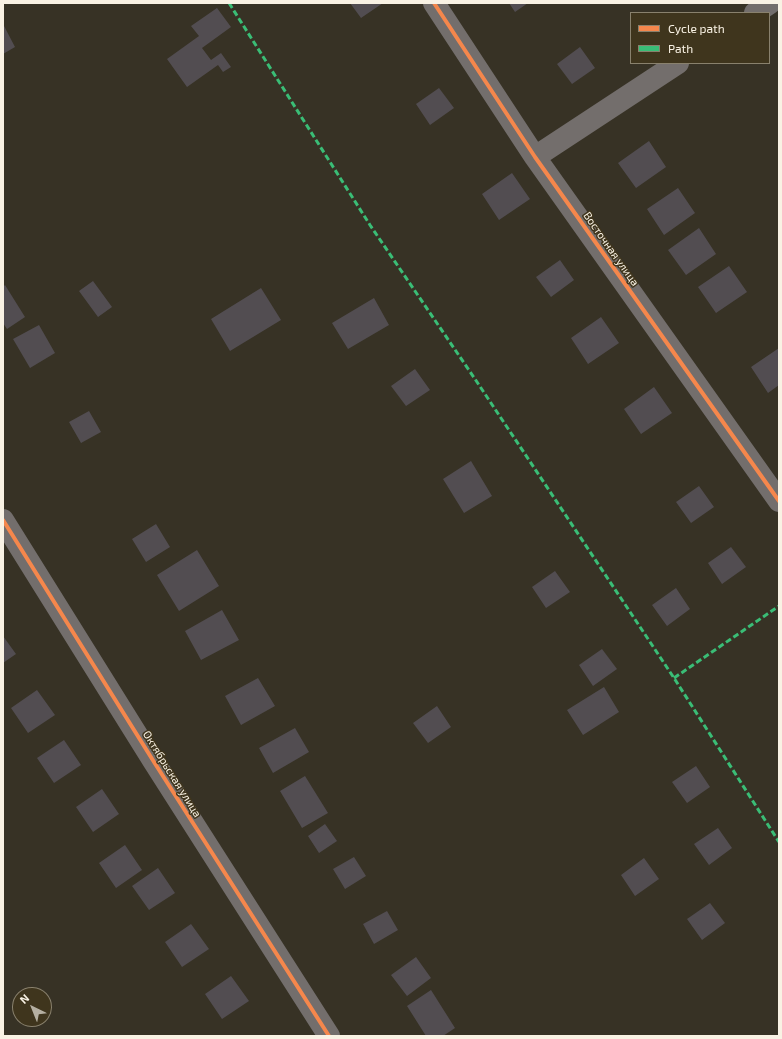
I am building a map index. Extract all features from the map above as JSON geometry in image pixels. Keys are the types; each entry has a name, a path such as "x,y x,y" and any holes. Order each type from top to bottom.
{"street":[{"name":"Восточная улица","path":"434,3 535,157 779,501"},
{"path":"756,12 770,3"},
{"path":"535,157 676,64"},
{"name":"Октябрьская улица","path":"3,520 154,762 329,1036"}],"building":[{"path":"350,3 383,3 361,18"},
{"path":"509,3 528,3 515,12"},
{"path":"217,8 231,27 202,48 211,60 221,53 231,67 223,72 218,65 187,87 167,59 199,36 191,26"},
{"path":"3,24 15,47 3,54"},
{"path":"580,47 595,68 572,84 557,64"},
{"path":"439,88 454,108 430,125 416,104"},
{"path":"649,141 666,167 636,188 618,163"},
{"path":"512,173 530,199 499,220 482,194"},
{"path":"678,188 695,213 664,235 647,209"},
{"path":"699,228 716,254 686,275 668,250"},
{"path":"560,260 574,280 551,297 536,277"},
{"path":"729,266 747,292 716,313 698,287"},
{"path":"93,281 112,307 98,317 79,291"},
{"path":"5,285 25,317 7,329 3,323 3,287"},
{"path":"261,288 281,320 230,351 211,319"},
{"path":"374,298 389,325 348,349 332,323"},
{"path":"601,317 619,343 588,364 571,338"},
{"path":"39,325 55,353 30,368 13,339"},
{"path":"779,348 779,385 768,393 751,367"},
{"path":"415,369 430,390 406,406 391,386"},
{"path":"654,387 672,413 641,434 624,409"},
{"path":"89,411 101,432 81,443 69,422"},
{"path":"471,461 492,496 464,513 443,479"},
{"path":"699,486 714,507 691,523 676,502"},
{"path":"156,524 170,547 146,562 132,539"},
{"path":"731,547 746,567 722,584 708,563"},
{"path":"197,550 219,586 179,611 157,575"},
{"path":"555,571 570,592 546,608 532,587"},
{"path":"676,588 690,609 667,626 652,605"},
{"path":"222,610 239,640 201,660 185,631"},
{"path":"3,636 16,654 3,663"},
{"path":"602,649 617,669 593,686 579,665"},
{"path":"258,678 275,706 241,725 225,696"},
{"path":"604,687 619,712 583,735 567,710"},
{"path":"37,690 55,715 28,733 11,708"},
{"path":"437,706 451,727 428,743 413,723"},
{"path":"295,728 309,752 273,773 259,748"},
{"path":"64,740 81,765 54,783 37,758"},
{"path":"696,766 710,787 687,803 672,782"},
{"path":"305,776 328,813 302,828 280,791"},
{"path":"102,789 119,814 93,832 76,807"},
{"path":"325,824 337,841 319,853 308,836"},
{"path":"718,828 732,848 709,865 694,844"},
{"path":"125,845 142,870 116,888 99,863"},
{"path":"354,857 366,876 345,889 333,869"},
{"path":"644,858 659,879 635,896 621,875"},
{"path":"158,868 175,893 149,910 132,886"},
{"path":"710,903 725,923 702,940 687,919"},
{"path":"387,911 398,930 374,944 363,924"},
{"path":"191,924 209,949 182,967 165,942"},
{"path":"416,957 431,978 407,996 391,975"},
{"path":"231,976 249,1001 222,1019 205,994"},
{"path":"431,990 455,1028 443,1036 426,1036 407,1006"}],"marked path":[{"path":"229,3 370,225 475,379 674,678 779,842"},
{"path":"674,678 779,606"}],"cycle path":[{"path":"434,3 535,157 779,501"},
{"path":"3,520 154,762 329,1036"}]}
